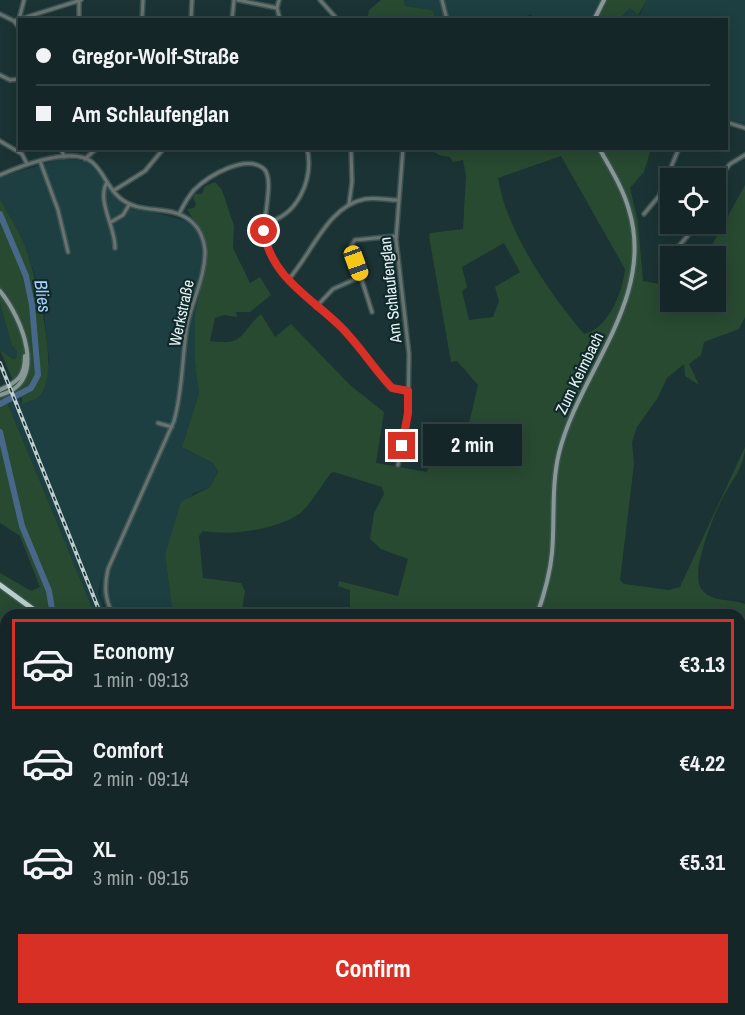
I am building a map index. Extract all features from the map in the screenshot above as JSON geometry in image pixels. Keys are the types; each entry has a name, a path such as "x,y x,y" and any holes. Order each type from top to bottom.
{"highway":[{"path":"0,585 33,609"}],"street":[{"path":"19,18 24,0"},
{"path":"22,18 80,0 79,18"},
{"path":"142,18 143,0"},
{"path":"191,18 192,0"},
{"path":"232,18 234,0"},
{"path":"238,0 277,8"},
{"path":"279,0 277,8 280,18"},
{"path":"320,0 336,18"},
{"path":"442,0 446,18"},
{"path":"595,18 604,0"},
{"path":"0,14 14,21 18,26"},
{"path":"14,21 18,19"},
{"path":"0,75 10,80 18,79"},
{"path":"728,123 745,128"},
{"path":"0,141 22,154 27,164"},
{"path":"62,150 64,157"},
{"path":"86,159 95,150"},
{"path":"113,191 145,171 162,150"},
{"path":"264,223 285,214 298,199 309,173 307,150"},
{"path":"349,204 352,182 351,150"},
{"name":"Am Schlaufenglan","path":"398,465 408,413 409,354 396,236 403,150"},
{"name":"Zum Keimbach","path":"539,609 550,568 558,456 569,420 630,289 636,249 629,208 600,150"},
{"path":"644,214 655,202 678,150"},
{"path":"726,169 745,155"},
{"path":"0,175 40,161 64,157 86,159 96,166 113,191 129,204 179,214 199,186 236,164 252,163 262,168 268,176 264,223 267,245 288,280 341,327 392,388 408,391"},
{"path":"40,161 57,210 68,252"},
{"path":"108,182 105,190 115,234 115,249"},
{"path":"288,280 333,218 349,204 372,198 398,201"},
{"path":"111,222 123,215 129,204"},
{"name":"Werkstraße","path":"111,609 105,592 108,569 172,427 180,398 187,327 205,252 200,232 194,223 179,214"},
{"path":"679,246 690,234"},
{"path":"372,312 351,249 353,241 396,236"},
{"path":"316,307 333,289 360,277"},
{"path":"0,291 23,337 26,357 25,375 17,389 0,395"},
{"path":"0,390 14,385 25,375"},
{"path":"159,423 172,427"}],"shaded area":[{"path":"404,0 602,0 592,18 533,18 531,14 522,18 436,18 432,10 405,6"},
{"path":"647,0 745,0 745,124 728,120 728,18 622,18 630,8 638,15"},
{"path":"65,158 90,162 114,196 128,205 195,224 206,246 195,342 199,393 182,447 213,463 218,472 210,487 192,494 165,555 172,609 106,609 101,596 102,572 98,593 104,609 93,609 7,402 19,397 22,403 49,362 43,300 27,251 0,199 0,177"},
{"path":"0,303 12,346 17,349 17,358 13,359 0,350"}],"green space":[{"path":"381,0 404,0 405,6 432,10 436,18 369,18 369,10"},
{"path":"602,0 647,0 638,15 630,8 621,18 592,18"},
{"path":"432,150 651,150 644,172 630,188 638,222 643,281 660,284 660,312 726,312 726,246 711,246 718,234 726,234 726,220 745,185 745,317 739,329 704,342 701,355 689,364 699,385 685,376 684,364 667,378 657,399 637,427 632,442 634,464 620,580 624,584 669,590 680,587 745,447 740,468 721,501 708,532 698,572 699,582 706,594 740,602 745,604 745,609 350,609 350,590 338,586 339,581 398,596 408,559 381,549 370,539 374,513 384,494 382,487 334,472 303,510 289,520 265,528 239,532 203,531 199,536 203,578 241,583 245,591 242,609 172,609 165,555 181,502 210,487 218,472 213,463 182,447 199,393 195,362 195,315 207,256 201,233 187,209 194,208 195,194 202,194 205,186 215,182 222,190 234,226 233,248 250,283 260,277 271,295 250,312 236,312 237,317 224,315 215,318 210,341 235,340 261,314 275,337 291,324 350,385 384,412 376,463 427,472 439,436 468,428 478,385 457,361 451,362 429,236 430,233 463,229 466,176 463,160 453,162 450,157 439,155","holes":["561,156 625,269 618,298 607,317 593,330 584,334 557,300 531,261 510,220 498,178","504,243 520,272 495,287 499,301 493,317 469,320 462,291 467,287 462,267"]},
{"path":"0,199 27,252 41,304 48,348 45,385 39,396 22,404 22,398 19,397 7,402 93,609 0,609 0,573 31,591 40,587 20,536 0,523 0,388 13,381 0,350 13,359 17,358 17,350 12,346 0,303"}],"waterway":[{"name":"Blies","path":"0,214 26,276 32,305 38,375 31,388 0,404"},
{"name":"Blies","path":"0,432 22,526 49,591 52,609"}],"railway":[{"path":"0,363 99,609"}],"route":[{"path":"264,231 265,240 275,262 302,296 341,327 392,388 408,391 408,413 402,446"}]}
